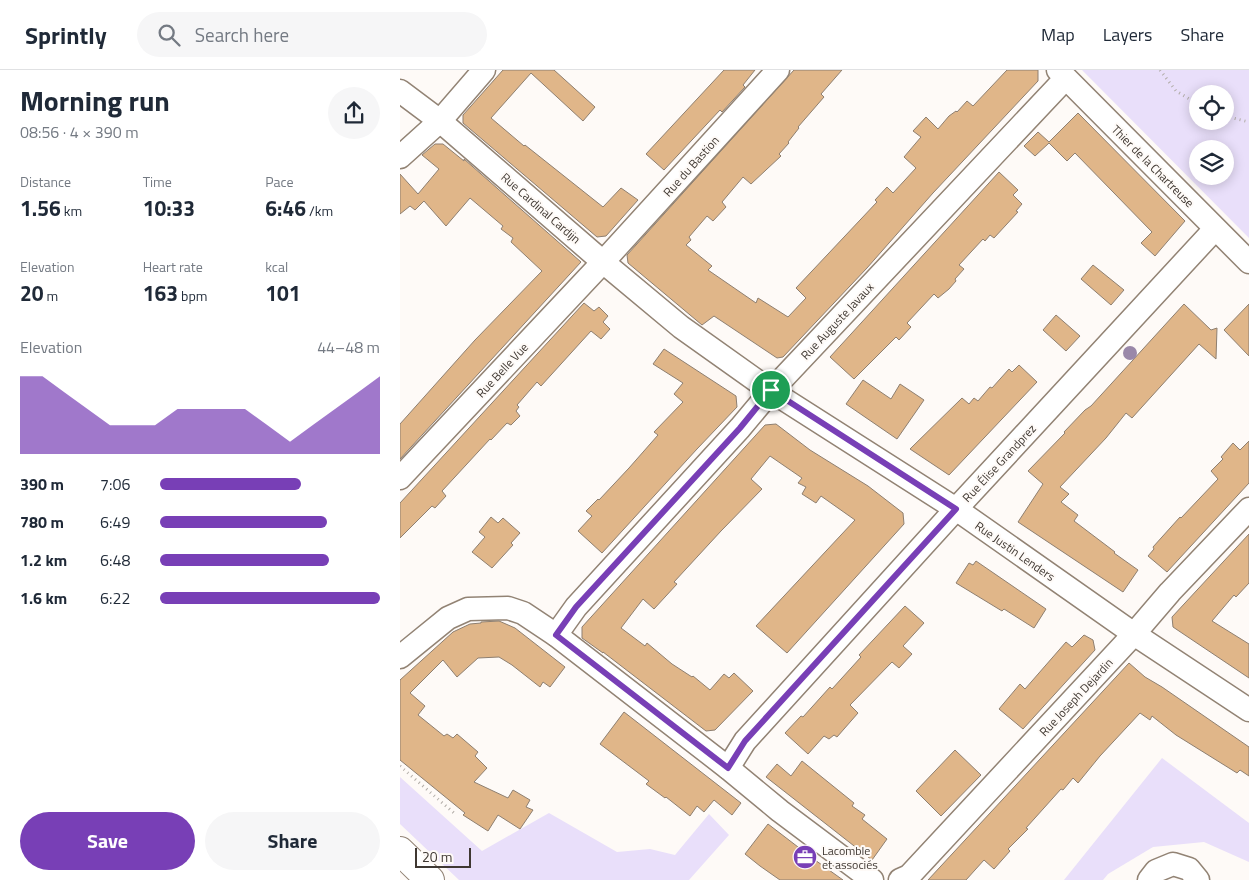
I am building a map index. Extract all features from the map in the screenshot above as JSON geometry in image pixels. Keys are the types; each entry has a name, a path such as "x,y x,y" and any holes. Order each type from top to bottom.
{"main road":[{"path":"400,851 430,880"}],"street":[{"path":"400,157 440,121 484,70"},
{"name":"Rue du Bastion","path":"604,262 778,70"},
{"name":"Thier de la Chartreuse","path":"1062,74 1249,262"},
{"name":"Rue Auguste Javaux","path":"556,635 576,607 740,428 771,390 1062,74"},
{"name":"Rue Cardinal Cardijn","path":"400,91 440,121 681,327"},
{"name":"Rue Élise Grandprez","path":"728,768 745,741 1215,229"},
{"name":"Rue Belle Vue","path":"400,478 604,262"},
{"name":"Rue Justin Lenders","path":"681,327 771,390 956,509 1134,634 1249,710"},
{"name":"Rue Joseph Dejardin","path":"900,880 909,876 1134,634 1170,592 1249,509"},
{"path":"400,657 448,618 468,609 508,608 524,613 556,635 728,768 780,811 872,880"},
{"path":"1149,880 1156,871 1173,864 1189,869 1198,880"}],"path":[{"path":"1160,70 1176,91 1189,99"},
{"path":"1234,118 1249,122"},
{"path":"400,766 454,813"}],"shaded area":[{"path":"1082,70 1249,70 1249,238 1196,185 1234,185 1234,140 1189,140 1189,178"},
{"path":"1162,758 1249,823 1249,862 1204,842 1153,847 1108,874 1103,880 1064,880"},
{"path":"400,777 482,851 549,813 617,852 650,849 675,855 709,814 729,835 689,880 459,880 400,824"}],"building":[{"path":"503,70 554,70 595,107 583,121 531,73 491,118 603,207 621,188 638,200 606,236 597,237 463,123 463,115"},
{"path":"724,70 755,70 743,85 745,87 722,112 720,110 664,170 646,154"},
{"path":"794,70 842,70 821,94 824,97 798,127 789,143 779,154 781,156 751,184 743,177 722,202 726,207 713,221 707,216 689,237 691,240 686,245 712,266 708,270 756,303 758,298 788,317 806,298 796,288 877,202 875,200 887,187 893,193 916,168 904,157 921,137 913,131 926,117 938,129 949,116 957,112 967,101 973,106 1007,70 1038,70 1038,81 933,193 867,268 783,357 777,358 714,316 702,325 628,263 627,255"},
{"path":"1078,113 1185,221 1155,256 1141,243 1152,232 1075,153 1067,161 1049,143 1035,156 1024,146 1038,132 1049,142"},
{"path":"435,144 443,144 464,161 464,159 581,262 400,459 400,424 475,340 542,271 511,242 513,238 501,229 503,226 470,198 446,226 424,201 415,210 410,206 400,214 400,174 418,194 439,169 422,155"},
{"path":"999,172 1018,190 1013,195 1022,204 1016,211 1018,212 994,238 990,235 985,241 983,239 959,265 964,269 949,289 938,298 934,294 907,323 911,327 899,340 896,337 854,379 830,357"},
{"path":"1093,265 1124,290 1111,305 1081,279"},
{"path":"584,303 594,311 599,307 608,316 603,322 610,329 601,339 591,331 541,386 537,382 517,405 519,407 516,411 520,416 511,425 507,423 490,439 442,491 446,496 435,508 432,506 400,538 400,503"},
{"path":"1184,304 1211,330 1217,328 1216,359 1199,344 1132,418 1126,413 1106,438 1060,487 1069,494 1061,502 1078,515 1074,521 1138,570 1123,592 1018,522 1043,484 1028,471 1085,410 1091,406"},
{"path":"1249,304 1249,356 1224,330"},
{"path":"1056,315 1080,336 1066,351 1043,330"},
{"path":"664,349 736,396 737,407 602,553 578,531 592,516 586,511 629,468 658,435 654,432 683,402 674,394 683,383 653,364"},
{"path":"1019,365 1037,382 949,475 910,449 962,398 969,404 974,398 978,401 1009,369 1012,372"},
{"path":"863,380 891,399 900,384 924,400 897,439 846,404"},
{"path":"776,424 810,450 868,486 903,513 904,524 787,653 756,626 855,520 821,496 816,503 802,494 806,487 798,483 802,478 770,456 751,479 762,489 674,582 677,584 654,609 643,599 621,628 645,646 647,643 672,664 693,676 710,690 724,674 729,678 734,673 753,691 715,730 706,731 582,638 582,627 765,425"},
{"path":"1249,441 1249,483 1167,572 1148,556 1154,549 1153,547 1218,479 1211,471 1223,459 1221,457 1233,443 1240,450"},
{"path":"491,517 498,523 503,518 520,533 511,543 513,545 492,568 472,552 485,537 479,532"},
{"path":"1249,534 1249,583 1236,597 1234,595 1212,621 1249,644 1249,678 1173,627 1172,617"},
{"path":"976,561 1046,609 1034,628 956,583 969,563 973,565"},
{"path":"905,606 924,623 903,646 912,654 899,668 892,662 850,705 858,713 837,737 834,735 829,739 824,736 808,754 785,733 801,716 803,717 830,687 832,689 861,657 859,655"},
{"path":"499,621 515,628 565,667 550,687 543,682 540,687 499,657 478,658 457,677 443,660 410,693 425,706 418,715 444,736 447,734 453,738 457,734 478,752 475,756 487,768 474,782 508,798 513,790 530,800 526,807 533,810 520,829 498,815 488,831 463,815 465,813 400,760 400,680 453,632 470,624"},
{"path":"1084,635 1093,640 1095,650 1023,729 999,709 1020,684 1025,689 1066,642 1072,647"},
{"path":"1129,663 1145,677 1249,747 1249,776 1240,770 1237,773 1176,735 1152,716 1150,720 1140,713 1078,783 1073,778 1063,790 1061,789 1026,828 1028,829 1008,849 1010,851 994,869 984,860 966,880 928,880"},
{"path":"624,712 741,803 732,815 714,800 704,812 697,806 690,816 646,784 649,781 600,744"},
{"path":"955,750 981,775 941,816 916,791"},
{"path":"802,761 854,803 852,806 865,815 862,819 887,839 872,860 766,777 777,764 791,776"},
{"path":"768,824 843,880 780,880 760,866 745,854"}],"place":[{"name":"Lacomble et associés","path":"805,857"}],"route":[{"path":"771,390 956,509 745,741 728,768 556,635 576,607 740,428 771,390"}]}
